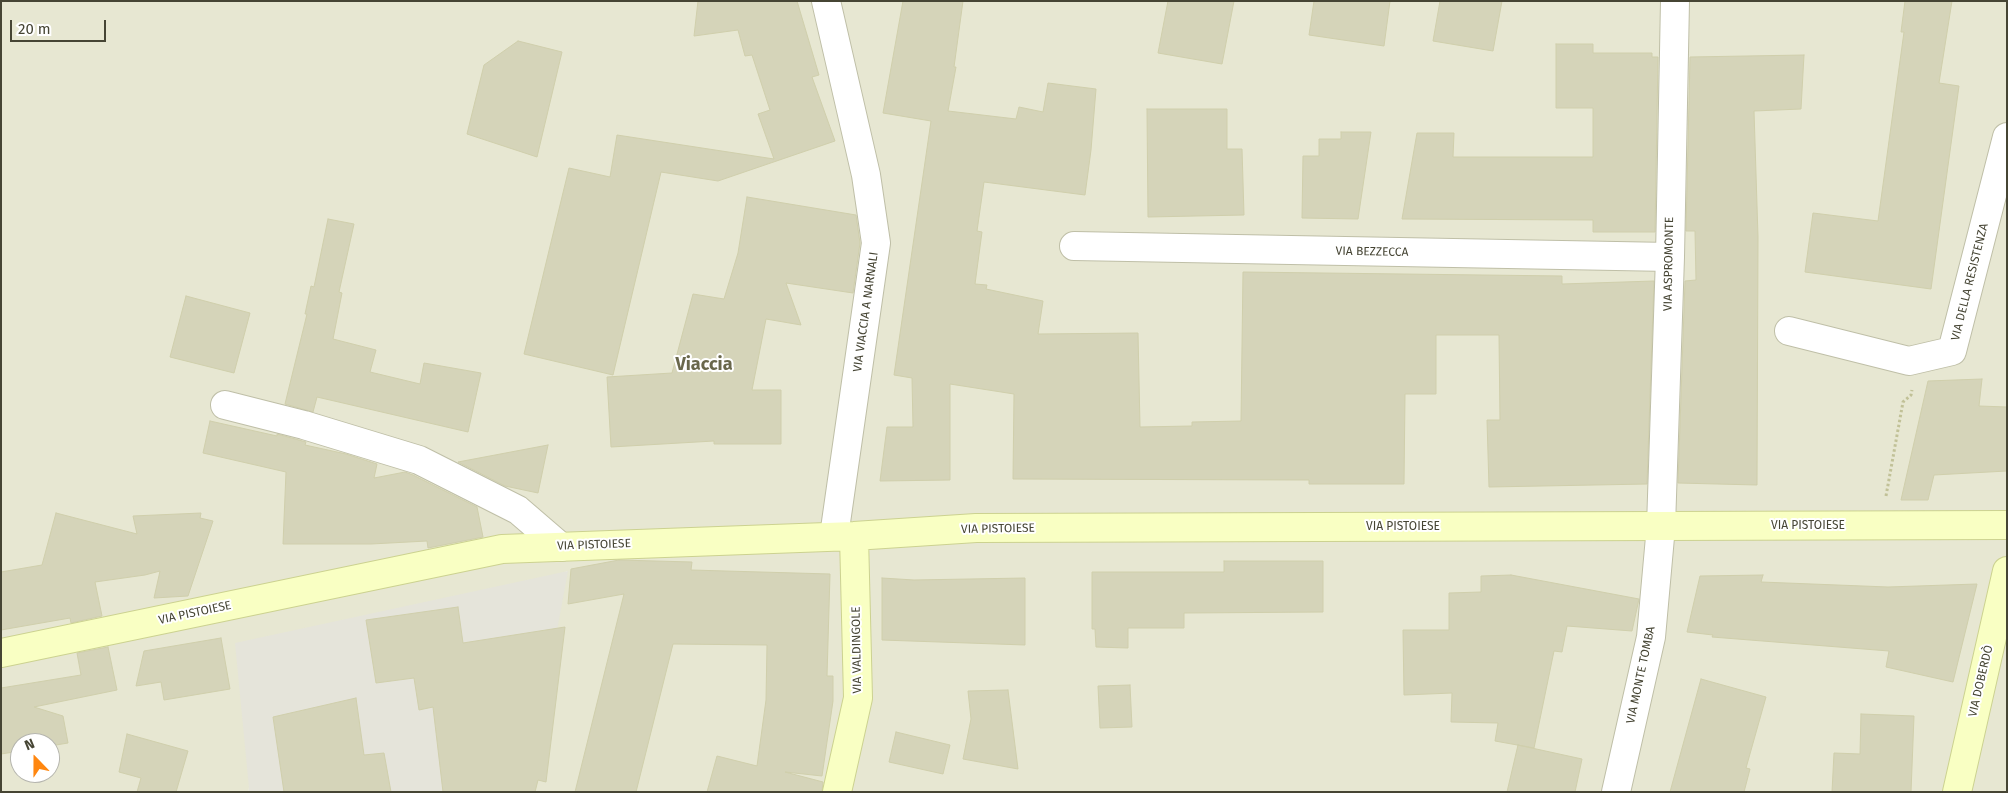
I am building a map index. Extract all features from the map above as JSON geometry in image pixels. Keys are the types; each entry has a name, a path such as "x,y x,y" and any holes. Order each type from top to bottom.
{"main road":[{"name":"VIA PISTOIESE","path":"1,653 502,549 844,536 976,528 2007,525"},
{"name":"VIA VALDINGOLE","path":"837,792 858,698 844,536"},
{"name":"VIA DOBERDÒ","path":"1957,792 2007,571"}],"street":[{"name":"VIA VIACCIA A NARNALI","path":"826,1 866,175 876,243 844,536"},
{"name":"VIA ASPROMONTE","path":"1661,526 1670,256 1675,1"},
{"name":"VIA DELLA RESISTENZA","path":"1789,331 1909,360 1952,350 2007,137"},
{"name":"VIA BEZZECCA","path":"1074,246 1670,256"},
{"path":"225,405 419,460 518,510 561,546"},
{"name":"VIA MONTE TOMBA","path":"1616,792 1650,637 1661,526"}],"path":[{"path":"1883,525 1883,510 1903,402 1911,395 1920,358"}],"shaded area":[{"path":"1,1 2007,1 2007,792 527,792 567,571 249,788 248,792 1,792"},
{"path":"568,571 527,792 248,792 235,643"}],"building":[{"path":"698,1 797,1 819,75 812,77 835,141 718,181 661,172 613,375 524,354 569,168 610,177 617,135 774,159 758,114 770,110 752,55 745,56 738,30 694,36"},
{"path":"903,1 963,1 954,67 956,67 948,111 1016,119 1019,107 1043,112 1048,83 1096,89 1085,195 984,182 977,231 982,232 975,284 987,285 986,289 1043,301 1038,334 1138,333 1140,427 1192,426 1192,422 1241,421 1243,272 1562,276 1562,284 1654,281 1647,484 1489,487 1487,420 1500,420 1499,335 1436,335 1436,394 1405,394 1404,484 1309,484 1309,480 1013,479 1014,394 950,384 950,480 880,481 887,427 913,427 912,378 894,375 931,121 883,113"},
{"path":"1168,1 1234,1 1222,64 1158,53"},
{"path":"1314,1 1390,1 1384,46 1309,35"},
{"path":"1440,1 1502,1 1493,51 1433,41"},
{"path":"1905,1 1952,1 1939,83 1959,86 1931,289 1805,272 1813,213 1878,221 1904,32 1901,32"},
{"path":"518,41 562,52 537,157 467,134 484,65"},
{"path":"1556,44 1593,44 1593,53 1652,53 1652,57 1658,57 1655,232 1593,232 1593,220 1402,219 1417,133 1454,133 1453,157 1593,157 1593,108 1556,108"},
{"path":"1804,55 1801,109 1754,111 1758,237 1757,485 1678,483 1685,281 1696,280 1695,231 1686,231 1690,57"},
{"path":"1147,109 1227,109 1227,149 1242,149 1244,215 1148,217"},
{"path":"1341,132 1371,132 1358,219 1302,218 1303,156 1319,156 1319,139 1341,139"},
{"path":"747,197 856,215 860,243 853,293 786,283 801,325 766,319 752,390 781,390 781,444 714,444 714,441 611,447 607,377 672,373 693,294 724,299 738,253"},
{"path":"328,219 354,224 339,292 342,293 333,339 376,350 370,372 420,384 424,363 481,373 468,432 317,397 313,412 285,404 307,314 305,314 311,286 314,287"},
{"path":"186,296 250,313 234,373 170,357"},
{"path":"1982,379 1979,406 2007,407 2007,471 1934,475 1928,500 1901,500 1928,381"},
{"path":"210,421 277,436 277,434 306,442 305,445 346,454 377,464 374,478 405,472 413,475 477,507 483,537 428,548 427,541 371,544 283,544 286,472 203,453"},
{"path":"548,445 538,493 505,486 458,462"},
{"path":"56,513 137,534 133,516 201,513 200,518 213,521 188,596 154,598 160,571 95,582 102,616 71,623 70,618 1,630 1,572 42,565"},
{"path":"619,560 692,562 691,570 830,574 827,676 833,676 833,701 822,776 785,772 823,782 822,792 707,792 717,756 757,766 766,700 767,645 673,644 636,792 575,792 624,594 568,604 571,569"},
{"path":"1224,561 1323,561 1323,612 1184,613 1184,628 1128,628 1128,648 1096,647 1095,629 1092,629 1092,572 1224,572"},
{"path":"1511,575 1639,599 1632,631 1567,626 1562,652 1554,651 1534,748 1495,741 1498,723 1451,722 1452,693 1404,695 1403,630 1449,630 1449,593 1481,592 1481,576"},
{"path":"1763,575 1761,582 1888,587 1977,584 1953,682 1886,667 1889,651 1712,637 1713,635 1687,632 1700,576"},
{"path":"882,578 914,580 1025,578 1025,645 882,640"},
{"path":"458,607 463,643 565,627 546,782 538,780 535,792 443,792 433,707 419,710 414,678 376,683 366,620"},
{"path":"221,638 230,689 164,700 161,682 136,686 144,651"},
{"path":"108,647 117,690 34,707 63,716 68,743 60,744 60,733 10,733 10,753 1,754 1,688 81,675 77,653"},
{"path":"1701,679 1766,697 1746,768 1750,769 1744,792 1670,792"},
{"path":"1130,685 1132,727 1100,728 1098,686"},
{"path":"1008,690 1018,769 963,759 971,719 968,691"},
{"path":"356,698 364,755 384,753 391,792 284,792 273,717"},
{"path":"1861,714 1914,716 1911,792 1832,792 1834,753 1860,754"},
{"path":"896,732 950,745 943,774 889,762"},
{"path":"127,734 188,751 176,792 137,792 141,778 119,772"},
{"path":"1518,745 1582,759 1575,792 1507,792"}],"district":[{"name":"Viaccia","path":"704,365"}]}
